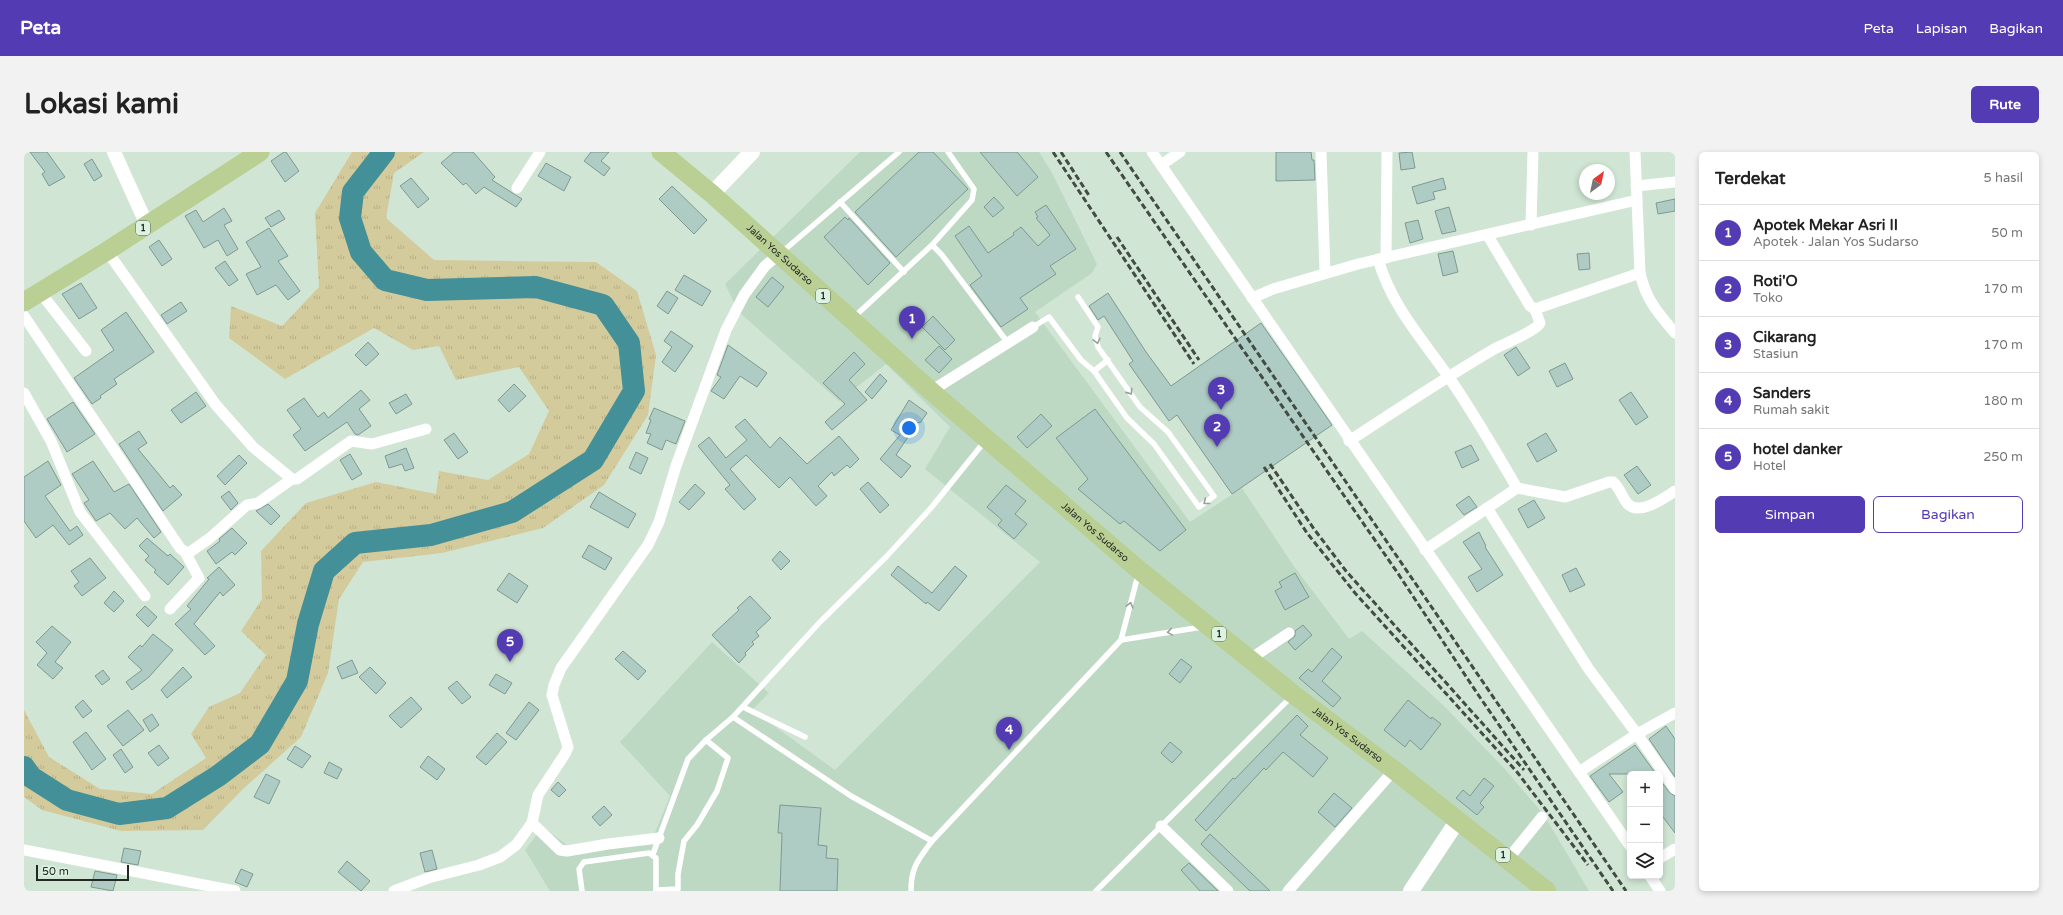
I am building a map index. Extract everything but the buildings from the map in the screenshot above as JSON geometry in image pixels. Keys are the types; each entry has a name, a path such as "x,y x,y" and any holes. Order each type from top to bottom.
{"highway":[{"name":"1","path":"24,302 107,251 260,152"},
{"name":"Jalan Yos Sudarso","path":"661,152 712,194 850,320 931,391 988,438 1139,570 1294,694 1394,770 1547,891"}],"main road":[{"path":"712,194 752,152"},
{"path":"1411,891 1458,820"}],"street":[{"path":"114,152 147,225"},
{"path":"517,188 540,152"},
{"path":"1152,152 1349,441 1628,843"},
{"path":"1161,165 1180,152"},
{"path":"1321,152 1325,272"},
{"path":"1387,152 1382,258 1392,295 1412,327 1448,376 1517,488"},
{"path":"1532,225 1533,152"},
{"path":"1635,152 1640,273 1648,299 1675,333"},
{"path":"1636,186 1675,182"},
{"path":"1252,298 1273,289 1325,272 1382,258 1488,236 1637,200"},
{"path":"1349,441 1448,376 1521,334 1535,329 1540,323 1535,309 1530,306 1488,236"},
{"path":"107,251 221,412 254,448 292,479"},
{"path":"394,891 428,878 479,865 500,857 516,845 532,823 538,795 568,747 552,695 554,684 561,668 648,545 660,522 676,466 726,330 744,295 765,266 778,255"},
{"path":"1535,309 1640,273"},
{"path":"40,292 86,351"},
{"path":"24,316 142,493 180,548 185,552 199,578 170,609"},
{"path":"931,391 1033,327"},
{"path":"24,393 51,441 80,512 145,596"},
{"path":"185,552 190,552 210,538 247,505 258,503 292,479 297,479 351,441 372,444 426,429"},
{"path":"1425,550 1517,488 1565,497 1612,482 1615,484 1627,503 1636,509 1673,495"},
{"path":"1487,508 1588,668 1638,734 1675,789"},
{"path":"1250,659 1289,633"},
{"path":"1579,772 1638,734 1675,713"},
{"path":"1288,891 1394,770"},
{"path":"1508,859 1542,817"},
{"path":"532,823 560,850 567,851 659,838"},
{"path":"1161,826 1228,891"},
{"path":"1663,856 1675,849"},
{"path":"24,850 98,866 187,883 204,884 235,891"},
{"path":"1652,879 1660,891"}],"lane":[{"path":"778,255 899,152"},
{"path":"850,320 932,245 972,200 974,189 948,152"},
{"path":"840,202 904,272"},
{"path":"932,245 942,255 1008,343"},
{"path":"1033,327 1049,317 1081,360 1094,371 1127,418 1154,444 1199,507 1214,496 1168,432 1140,407 1098,347 1095,336 1098,327 1078,297"},
{"path":"1094,371 1108,360"},
{"path":"653,854 688,759 706,740 743,707 820,622 887,556 931,508 988,438"},
{"path":"911,891 911,874 920,857 932,841 1121,640 1139,570"},
{"path":"1121,640 1208,626"},
{"path":"1096,891 1294,694"},
{"path":"743,707 805,737"},
{"path":"733,717 851,796 932,841"},
{"path":"653,854 656,858 656,891 678,889 678,874 684,841 697,825 717,791 728,758 706,740"},
{"path":"582,891 579,869 584,862 649,853 653,854"}],"shaded area":[{"path":"860,152 1039,152 1051,171 1097,264 1092,273 1035,312 1190,522 1242,488 1293,565 1349,639 1362,631 1443,705 1503,767 1544,815 1589,891 550,891 525,850 543,827 572,849 651,842 670,796 620,742 712,642 769,693 752,710 835,770 1040,562 925,469 950,427 886,364 839,401 738,311 725,284"}],"green space":[{"path":"352,152 424,152 394,173 386,218 434,260 596,262 637,291 656,355 648,415 604,485 543,528 442,553 363,562 339,599 328,673 301,737 243,789 203,830 121,831 42,810 24,797 24,710 49,757 100,789 152,794 206,758 191,734 209,707 240,693 266,655 241,631 262,599 261,551 306,503 376,482 436,494 439,471 488,480 529,454 549,411 519,367 456,380 439,346 413,350 374,328 285,379 229,338 231,306 282,326 319,287 315,213"}],"waterway":[{"path":"24,767 31,777 67,800 119,814 167,808 218,776 260,744 297,681 308,624 324,571 355,543 431,535 512,512 593,460 634,391 629,343 603,305 536,287 427,290 385,280 361,252 350,218 353,192 384,152"}],"railway":[{"path":"1053,152 1194,364"},
{"path":"1061,152 1090,197"},
{"path":"1106,152 1397,572 1477,693 1613,891"},
{"path":"1120,152 1626,891"},
{"path":"1117,237 1199,360"},
{"path":"1270,464 1314,529 1346,571 1524,770"},
{"path":"1264,467 1307,533 1355,593 1517,772 1588,865"}],"place":[{"name":"Apotek Mekar Asri II","path":"912,339"},
{"name":"Cikarang","path":"1221,410"},
{"name":"Roti'O","path":"1217,447"},
{"name":"hotel danker","path":"510,662"},
{"name":"Sanders","path":"1009,750"}]}
